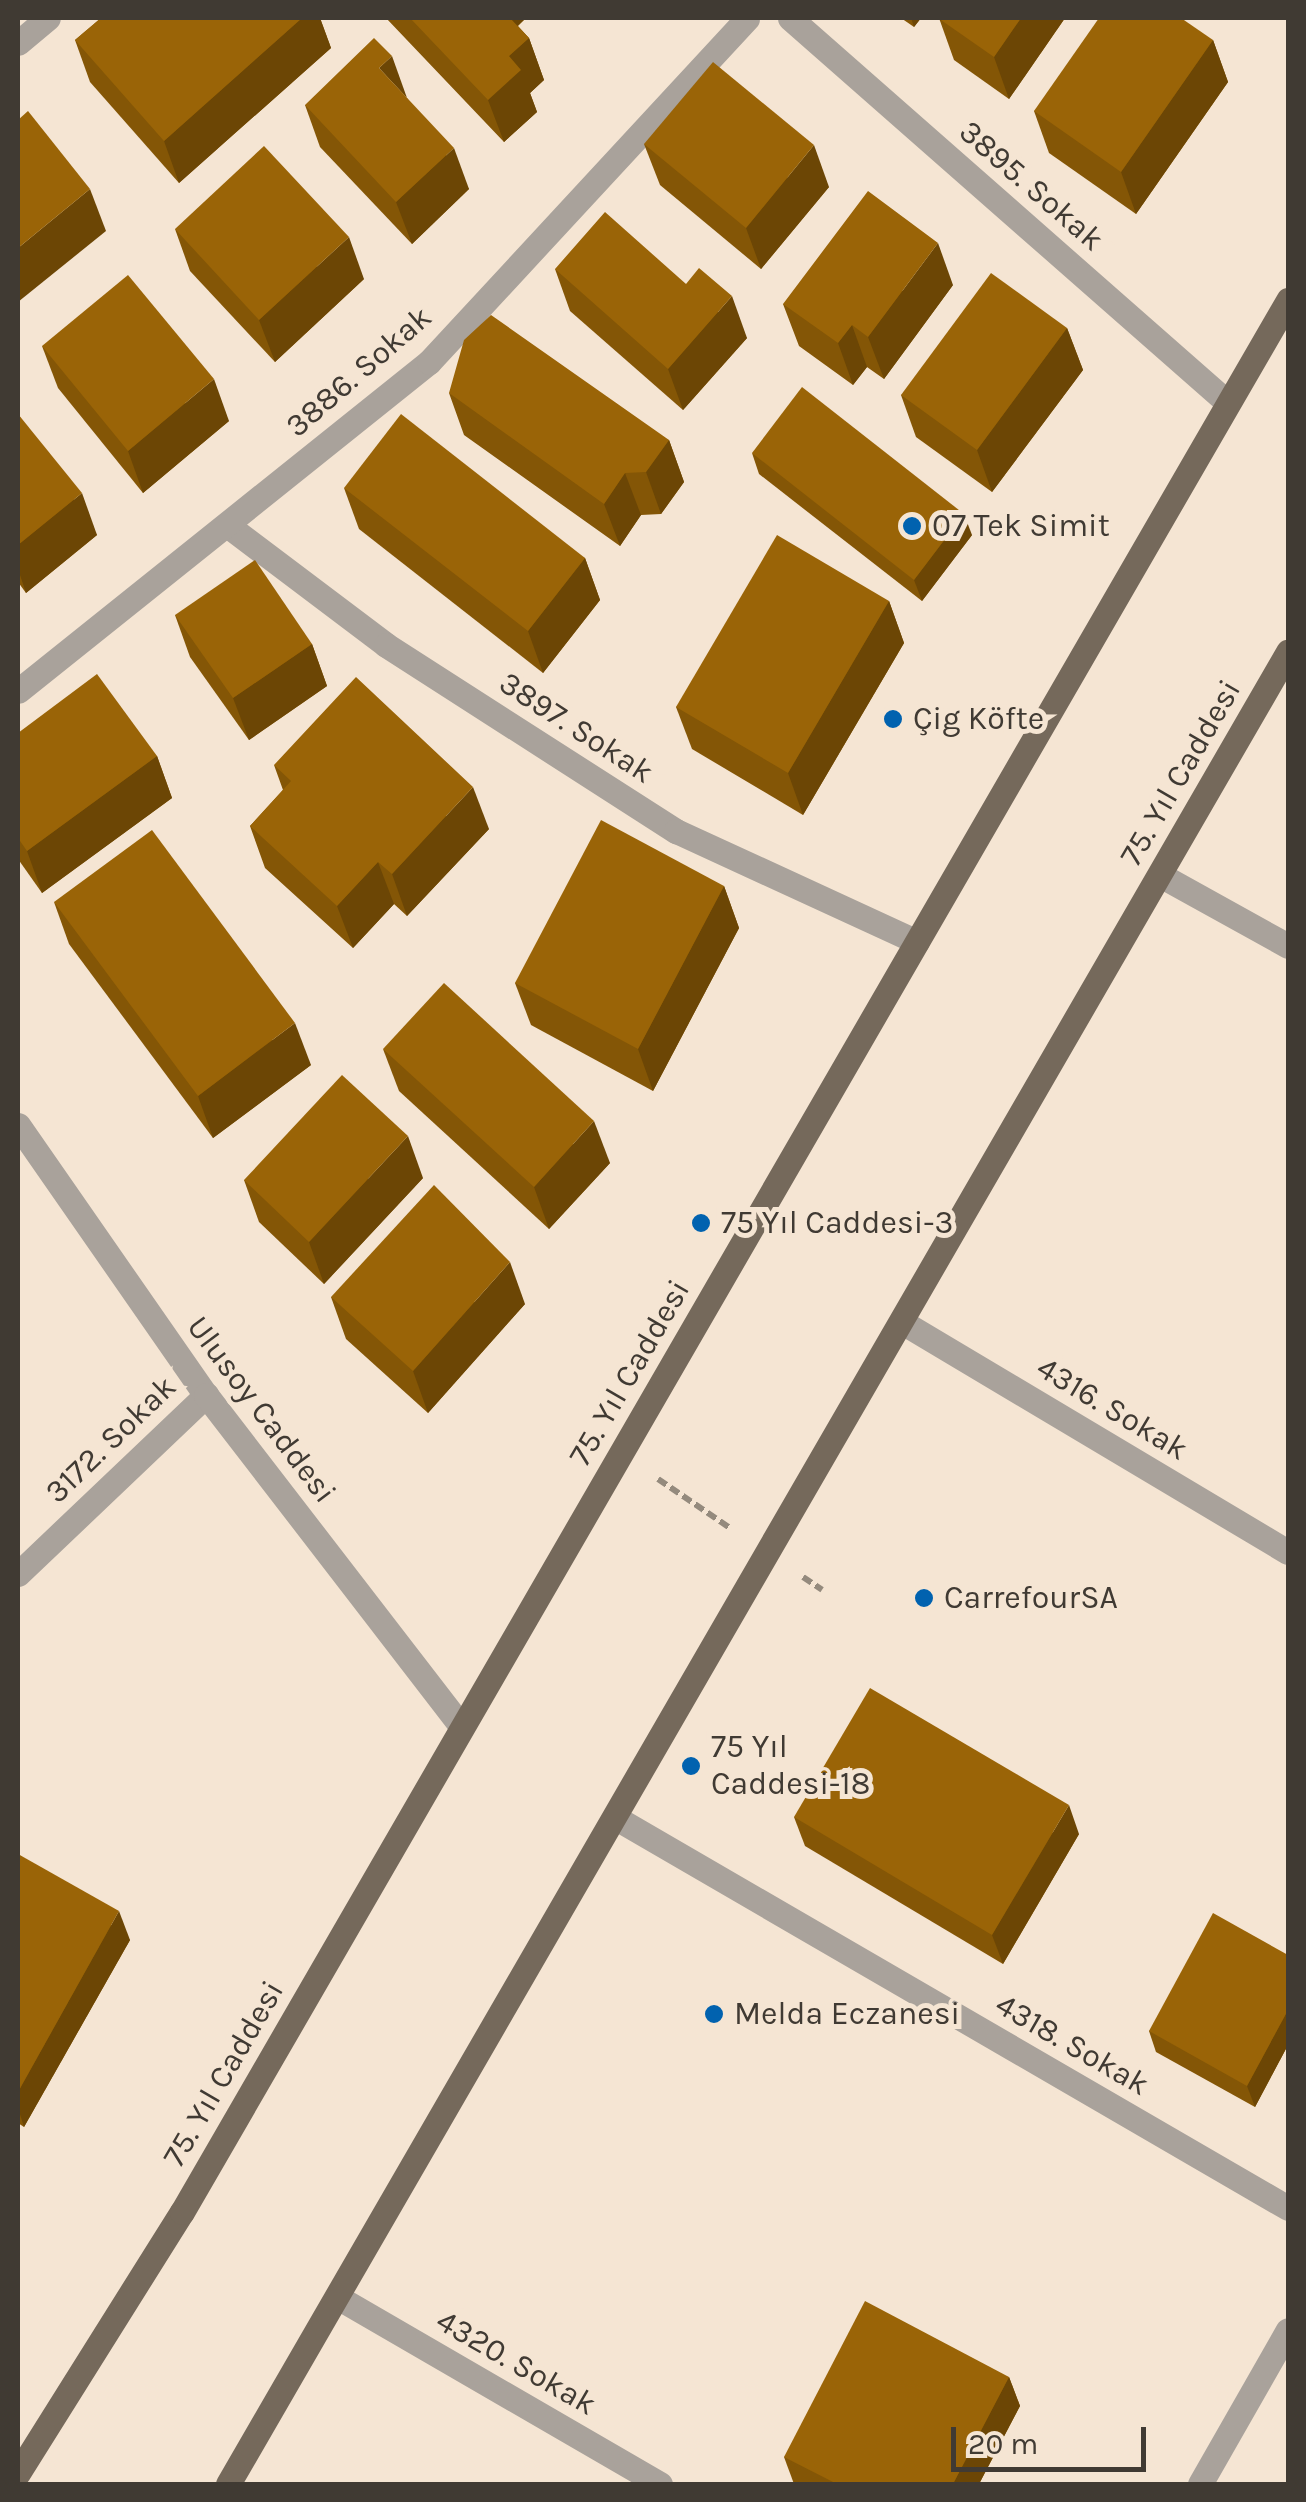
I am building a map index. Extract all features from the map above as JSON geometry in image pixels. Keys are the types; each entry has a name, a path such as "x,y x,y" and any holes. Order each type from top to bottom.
{"main road":[{"name":"75. Yıl Caddesi","path":"18,2473 182,2212 1288,300"},
{"name":"75. Yıl Caddesi","path":"228,2484 1288,652"}],"street":[{"name":"3886. Sokak","path":"18,691 428,362 747,18"},
{"name":"3895. Sokak","path":"790,18 1228,404"},
{"path":"18,43 39,21"},
{"name":"3897. Sokak","path":"226,525 386,645 676,831 917,942"},
{"path":"1160,875 1288,946"},
{"name":"Ulusoy Caddesi","path":"18,1124 206,1395 462,1727"},
{"name":"4316. Sokak","path":"902,1322 1288,1552"},
{"name":"3172. Sokak","path":"18,1574 206,1395"},
{"name":"4318. Sokak","path":"616,1818 1288,2208"},
{"name":"4320. Sokak","path":"339,2298 660,2484"},
{"path":"1200,2484 1288,2330"}],"path":[{"path":"620,1454 822,1590"}],"building":[{"path":"101,18 302,18 164,141 75,40"},
{"path":"410,18 510,18 529,38 509,56 521,70 488,100"},
{"path":"938,18 1021,18 994,57"},
{"path":"1099,18 1181,18 1213,40 1121,172 1034,111"},
{"path":"374,38 392,56 379,68 454,148 396,202 305,105"},
{"path":"713,62 814,145 746,228 644,144"},
{"path":"28,111 90,189 18,248 18,120"},
{"path":"264,146 349,237 259,320 175,229"},
{"path":"868,191 938,243 868,337 852,325 838,343 783,304"},
{"path":"605,212 686,284 699,268 732,296 668,369 555,269"},
{"path":"991,273 1067,328 977,450 901,395"},
{"path":"128,275 214,379 128,451 42,346"},
{"path":"491,315 669,440 646,472 625,473 604,504 449,393 464,340"},
{"path":"802,387 964,514 914,580 752,453"},
{"path":"18,414 82,493 18,545"},
{"path":"401,414 585,558 528,631 344,488"},
{"path":"777,535 889,601 788,773 676,707"},
{"path":"255,560 312,644 233,698 175,615"},
{"path":"97,674 157,756 27,851 18,838 18,733"},
{"path":"356,677 473,787 392,874 378,862 337,906 250,826 291,781 274,765"},
{"path":"601,820 724,886 638,1049 515,983"},
{"path":"152,830 295,1023 198,1096 54,902"},
{"path":"444,983 594,1121 534,1187 383,1049"},
{"path":"342,1075 408,1136 309,1242 244,1180"},
{"path":"434,1185 510,1262 413,1371 331,1297"},
{"path":"870,1688 1069,1805 992,1935 794,1817"},
{"path":"18,1854 119,1911 18,2092"},
{"path":"1213,1913 1288,1955 1288,2010 1247,2086 1149,2031"},
{"path":"865,2301 1009,2377 953,2484 837,2484 784,2457"}],"place":[{"name":"07 Tek Simit","path":"912,526"},
{"name":"Çig Köfte","path":"893,719"},
{"name":"75 Yıl Caddesi-3","path":"701,1223"},
{"name":"CarrefourSA","path":"924,1598"},
{"name":"75 Yıl Caddesi-18","path":"691,1766"},
{"name":"Melda Eczanesi","path":"714,2014"}]}
